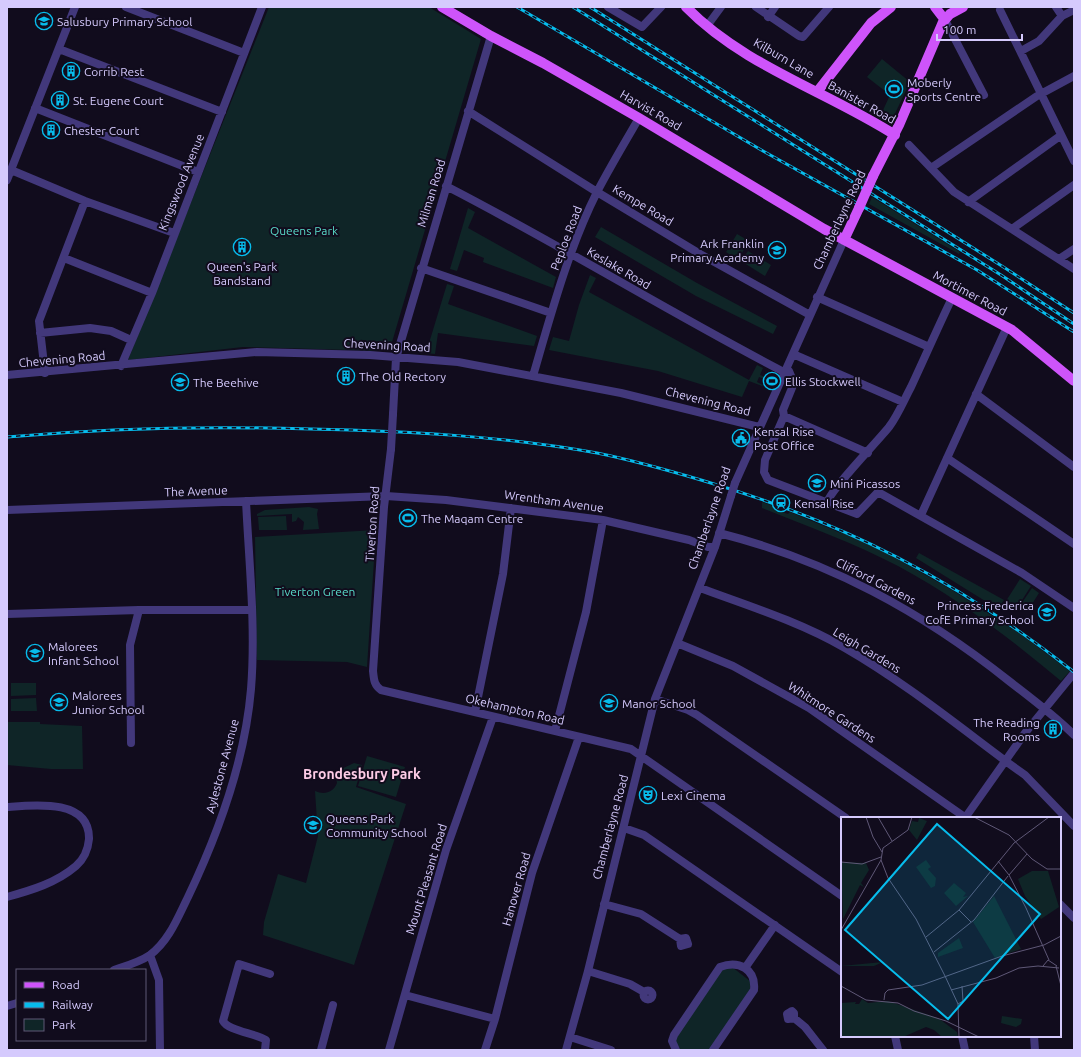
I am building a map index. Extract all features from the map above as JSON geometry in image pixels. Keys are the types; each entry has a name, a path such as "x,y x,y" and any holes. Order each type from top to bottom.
{"main road":[{"name":"Harvist Road","path":"442,7 491,36 543,63 639,118 844,240"},
{"name":"Kilburn Lane","path":"686,7 707,26 766,65 817,92 871,23 891,7"},
{"path":"935,7 945,20 964,7"},
{"name":"Chamberlayne Road","path":"844,240 873,176 895,135 945,20"},
{"name":"Banister Road","path":"817,92 895,135"},
{"name":"Mortimer Road","path":"844,240 1006,327 1074,381"}],"street":[{"path":"7,180 75,7"},
{"path":"126,7 244,53"},
{"name":"Kingswood Avenue","path":"121,366 152,293 262,7"},
{"path":"608,7 642,27 661,7"},
{"path":"707,26 721,7"},
{"path":"756,7 799,36 803,37 829,7"},
{"path":"768,16 775,7"},
{"path":"1056,7 1062,16"},
{"path":"1000,10 1021,51 1060,136 1074,161"},
{"path":"1021,51 1039,41 1062,16 1074,10"},
{"path":"945,20 984,95"},
{"name":"Milman Road","path":"396,358 491,36"},
{"path":"59,49 222,112"},
{"path":"931,168 1040,93 1074,76"},
{"path":"35,108 198,172"},
{"name":"Kempe Road","path":"468,111 597,192 741,277 810,315"},
{"name":"Peploe Road","path":"533,376 551,313 571,255 597,192 639,118"},
{"path":"968,202 1060,136"},
{"path":"909,145 954,192 1074,269"},
{"path":"11,170 85,201 174,233"},
{"path":"1012,229 1074,185"},
{"name":"Keslake Road","path":"446,186 541,236 571,255 783,370"},
{"path":"45,373 39,321 85,201"},
{"name":"Chamberlayne Road","path":"566,1050 588,971 655,699 700,588 702,578 715,547 736,479 770,404 783,370 793,354 817,297 844,240"},
{"path":"1059,259 1074,248"},
{"path":"64,258 152,293"},
{"path":"422,268 551,313"},
{"path":"817,297 929,347"},
{"path":"827,503 828,498 839,484 868,453 890,426 903,402 952,298"},
{"path":"921,515 1006,327"},
{"path":"40,333 90,328 111,332 131,340"},
{"name":"Chevening Road","path":"7,375 45,373 257,352 370,355 458,362 621,392 759,426"},
{"path":"793,354 903,402"},
{"name":"Tiverton Road","path":"381,690 374,683 373,671 391,449 396,358"},
{"path":"783,370 789,371 794,383 765,460 765,475 771,481 857,514 878,492 1022,573 1074,608"},
{"path":"976,394 1074,467"},
{"path":"770,404 783,413 868,453"},
{"path":"947,458 1074,544"},
{"name":"The Avenue","path":"7,510 386,496"},
{"name":"Wrentham Avenue","path":"386,496 446,500 603,520 689,540 708,547 715,547"},
{"name":"Aylestone Avenue","path":"116,969 150,955 164,940 175,924 203,866 233,780 245,732 251,689 252,610 246,501"},
{"path":"475,712 504,574 511,508"},
{"path":"555,731 586,612 603,520"},
{"name":"Clifford Gardens","path":"719,533 758,544 815,565 857,583 923,618 976,655 1044,708 1074,735"},
{"name":"Leigh Gardens","path":"700,588 770,613 845,648 908,689 1005,760 1024,775 1074,826"},
{"path":"131,743 130,645 139,610"},
{"path":"7,614 139,610 252,610"},
{"name":"Whitmore Gardens","path":"677,643 733,666 808,708 964,817"},
{"path":"966,817 1005,760 1044,708 1072,675"},
{"name":"Okehampton Road","path":"381,690 631,749 841,895"},
{"path":"655,699 688,710 697,715 845,817"},
{"name":"Mount Pleasant Road","path":"388,1050 446,850 493,717"},
{"name":"Hanover Road","path":"485,1050 495,1019 532,873 579,737"},
{"path":"7,807 38,805 69,809 78,815 89,832 86,852 76,865 59,878 41,887 7,897"},
{"path":"624,828 644,835 841,971"},
{"path":"604,904 641,914 680,939"},
{"path":"1061,905 1074,918"},
{"path":"745,968 775,925"},
{"path":"150,955 156,967 159,980 160,1050"},
{"path":"676,1050 672,1040 674,1035 720,966 730,963 745,968 755,981 754,990 713,1050"},
{"path":"265,1050 266,1040 259,1036 229,1027 223,1021 239,964 270,974"},
{"path":"588,971 630,984 644,992"},
{"path":"405,995 495,1019"},
{"path":"321,1050 333,1005"},
{"path":"794,1018 805,1027 823,1050"},
{"path":"570,1037 611,1050"},
{"path":"895,1037 898,1050"},
{"path":"962,1037 965,1050"},
{"path":"1034,1037 1035,1050"}],"green space":[{"name":"Queens Park","path":"269,7 429,7 481,39 390,349 387,351 243,347 128,360"},
{"name":"Moberly Sports Centre","path":"882,59 910,82 890,124 879,119 890,95 867,77"},
{"path":"872,197 960,252 959,254 869,204"},
{"path":"468,208 475,212 468,228 556,277 553,288 483,262 484,258 464,250 457,271 450,269"},
{"path":"601,227 697,283 777,326 773,334 696,296 595,237"},
{"path":"737,234 749,241 738,260 726,252"},
{"path":"748,251 771,265 765,276 741,261"},
{"path":"590,275 596,278 589,292 749,380 757,365 763,368 760,375 765,377 764,379 759,377 757,382 763,385 762,386 749,381 742,397 658,371 549,350 553,337 569,341 579,305"},
{"path":"447,284 454,286 448,304 537,336 534,346 438,333 435,354 426,353"},
{"path":"762,502 783,509 782,512 788,514 790,512 841,533 842,532 887,553 952,590 1019,633 1070,671 1061,681 982,619 920,578 865,550 762,508"},
{"path":"309,507 318,509 317,514 319,529 303,530 304,522 298,517 296,521 292,522 292,514 257,516 257,514 265,510"},
{"path":"286,516 287,530 259,530 258,517"},
{"name":"Tiverton Green","path":"376,530 367,667 347,662 257,660 255,537"},
{"path":"919,553 1004,600 998,609 916,558"},
{"path":"1020,579 1031,586 1017,608 1006,601"},
{"path":"1032,588 1039,593 1027,612 1019,607"},
{"path":"11,683 36,683 36,695 11,696"},
{"path":"36,698 37,711 11,711 11,699"},
{"path":"7,722 40,722 40,724 82,726 83,769 51,769 7,765"},
{"path":"367,756 405,767 396,797 358,786"},
{"path":"354,763 362,765 356,787 406,804 354,965 263,935 264,922 278,874 306,883 318,836 315,791 325,793 331,791 337,783 335,772"},
{"path":"732,967 750,981 750,990 709,1050 681,1050 675,1043 675,1036 722,969"}],"railway":[{"path":"517,7 763,151 977,270 1074,332"},
{"path":"573,7 1001,275 1074,324"},
{"path":"590,7 1074,313"},
{"path":"7,437 159,428 273,428 347,430 490,438 597,453 701,480 803,515 851,535 897,557 986,609 1030,639 1074,672"}],"place":[{"name":"Salusbury Primary School","path":"44,21"},
{"name":"Corrib Rest","path":"71,71"},
{"name":"Moberly Sports Centre","path":"894,89"},
{"name":"St. Eugene Court","path":"60,100"},
{"name":"Chester Court","path":"51,130"},
{"name":"Queen's Park Bandstand","path":"242,247"},
{"name":"Ark Franklin Primary Academy","path":"777,250"},
{"name":"The Old Rectory","path":"346,376"},
{"name":"Ellis Stockwell","path":"772,381"},
{"name":"The Beehive","path":"180,382"},
{"name":"Kensal Rise Post Office","path":"741,438"},
{"name":"Mini Picassos","path":"817,483"},
{"name":"Kensal Rise","path":"781,503"},
{"name":"The Maqam Centre","path":"408,518"},
{"name":"Princess Frederica CofE Primary School","path":"1047,612"},
{"name":"Malorees Infant School","path":"35,653"},
{"name":"Malorees Junior School","path":"59,702"},
{"name":"Manor School","path":"609,703"},
{"name":"The Reading Rooms","path":"1053,729"},
{"name":"Lexi Cinema","path":"648,795"},
{"name":"Queens Park Community School","path":"313,825"}],"district":[{"name":"Brondesbury Park","path":"362,774"}]}
